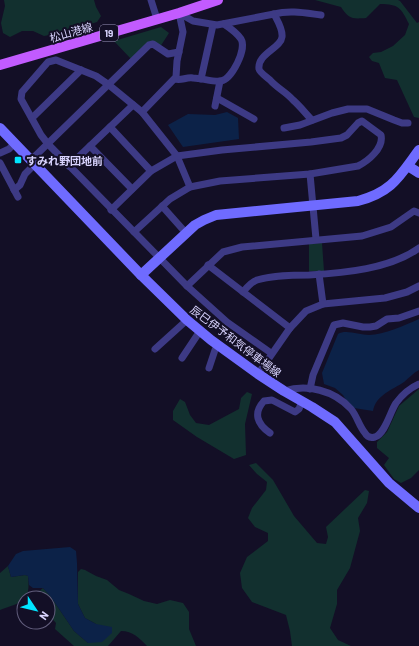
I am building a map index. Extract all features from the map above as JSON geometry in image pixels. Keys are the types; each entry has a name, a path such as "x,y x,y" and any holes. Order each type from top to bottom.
{"main road":[{"name":"松山港線","path":"0,65 218,0"},
{"name":"辰巳伊予和気停車場線","path":"0,128 141,275 187,320 258,374 335,422 389,483 419,508"},
{"path":"141,275 195,225 204,220 216,215 358,201 376,195 393,184 419,150"},
{"path":"408,166 419,173"}],"street":[{"path":"151,0 157,19"},
{"path":"179,12 193,21 217,26 285,11 296,11 321,15"},
{"path":"142,112 164,88 175,79 183,32 179,12"},
{"path":"274,14 281,27 282,36 280,42 267,53 262,60 259,67 260,71 274,85 294,100 312,120"},
{"path":"175,79 180,80 190,78 220,81 226,79 238,62 242,45 241,39 224,24"},
{"path":"201,79 213,25"},
{"path":"14,190 20,185 33,162 48,144 149,45 153,44 168,54 179,52"},
{"path":"190,187 178,156 142,112 96,76 56,60 48,62 22,92 21,98 41,135 48,144 187,286 227,322 271,353"},
{"path":"32,118 81,70"},
{"path":"215,106 220,81"},
{"path":"217,98 245,118 254,119"},
{"path":"69,166 133,105"},
{"path":"284,128 300,125 348,109 367,109 394,120 408,123"},
{"path":"111,210 151,171 178,156 341,138 347,135 358,123 362,121 382,135 381,143 374,153 364,163 350,168 310,174 220,181 190,187 170,199 134,232"},
{"path":"110,127 151,171"},
{"path":"0,153 9,149 15,143"},
{"path":"90,146 132,189"},
{"path":"0,162 18,197"},
{"path":"310,174 316,239"},
{"path":"162,206 186,233"},
{"path":"187,286 223,252 242,247 316,239 362,236 391,227 414,211 419,213"},
{"path":"243,292 250,284 257,280 291,275 320,274 379,266 411,254 419,248"},
{"path":"208,266 290,328"},
{"path":"320,274 323,304"},
{"path":"258,374 271,353 290,328 306,311 323,304 385,298 407,292 419,286"},
{"path":"310,389 313,375 334,325 342,323 370,327 376,326 387,319 399,318 419,311"},
{"path":"155,349 187,320"},
{"path":"182,358 200,331"},
{"path":"209,368 214,350 218,345"},
{"path":"284,391 294,388 310,389 330,393 338,397 351,409 365,434 369,437 374,437 381,433 392,409 402,396 409,389 419,384"},
{"path":"270,433 265,429 257,411 259,406 264,401 272,400 295,412 299,409 302,401"}],"green space":[{"path":"4,0 94,0 101,16 97,22 65,32 44,36 33,31 22,31 10,37 3,33 1,23 5,6"},
{"path":"315,0 398,0 417,23 419,22 419,118 414,117 397,80 385,78 379,63 372,61 369,57 373,53 381,52 393,46 405,35 409,24 399,8 391,5 380,4 366,18 354,18 346,14 341,7"},
{"path":"161,27 169,33 160,47 151,41 132,60 114,41"},
{"path":"322,243 324,271 309,271 309,244"},
{"path":"419,389 419,470 411,478 401,483 394,479 384,465 389,458 377,448 377,442 387,432 399,406"},
{"path":"247,392 252,394 245,424 246,455 234,459 197,437 173,420 173,411 180,399 185,402 190,415 196,423 209,425 239,409 241,398"},
{"path":"256,463 273,480 294,516 317,543 326,544 328,537 326,527 365,490 369,491 367,503 358,518 360,531 350,568 337,590 337,604 330,628 338,640 351,646 292,646 286,615 252,602 242,588 240,573 247,557 268,541 268,533 255,527 248,518 252,508 266,490 267,482 249,465"},
{"path":"8,566 11,577 28,576 29,585 28,590 16,590 16,604 0,610 0,573"},
{"path":"81,569 85,570 107,580 119,590 144,601 157,604 170,600 183,603 189,612 189,629 196,646 147,646 129,632 121,631 108,646 74,646 56,630 56,604 74,631 88,643 96,624 85,618 78,604 78,572"}],"water":[{"path":"227,112 238,118 239,139 183,147 168,125 188,114 215,115"},
{"path":"419,319 419,370 381,397 377,401 373,411 354,408 335,388 324,384 322,373 338,334 345,332 375,335"},
{"path":"70,547 76,551 78,604 85,618 96,624 112,627 112,633 102,642 88,643 74,631 56,604 56,590 33,588 29,585 28,576 25,575 11,577 8,566 16,554 23,551"}],"place":[{"name":"すみれ野団地前","path":"18,160"}]}
